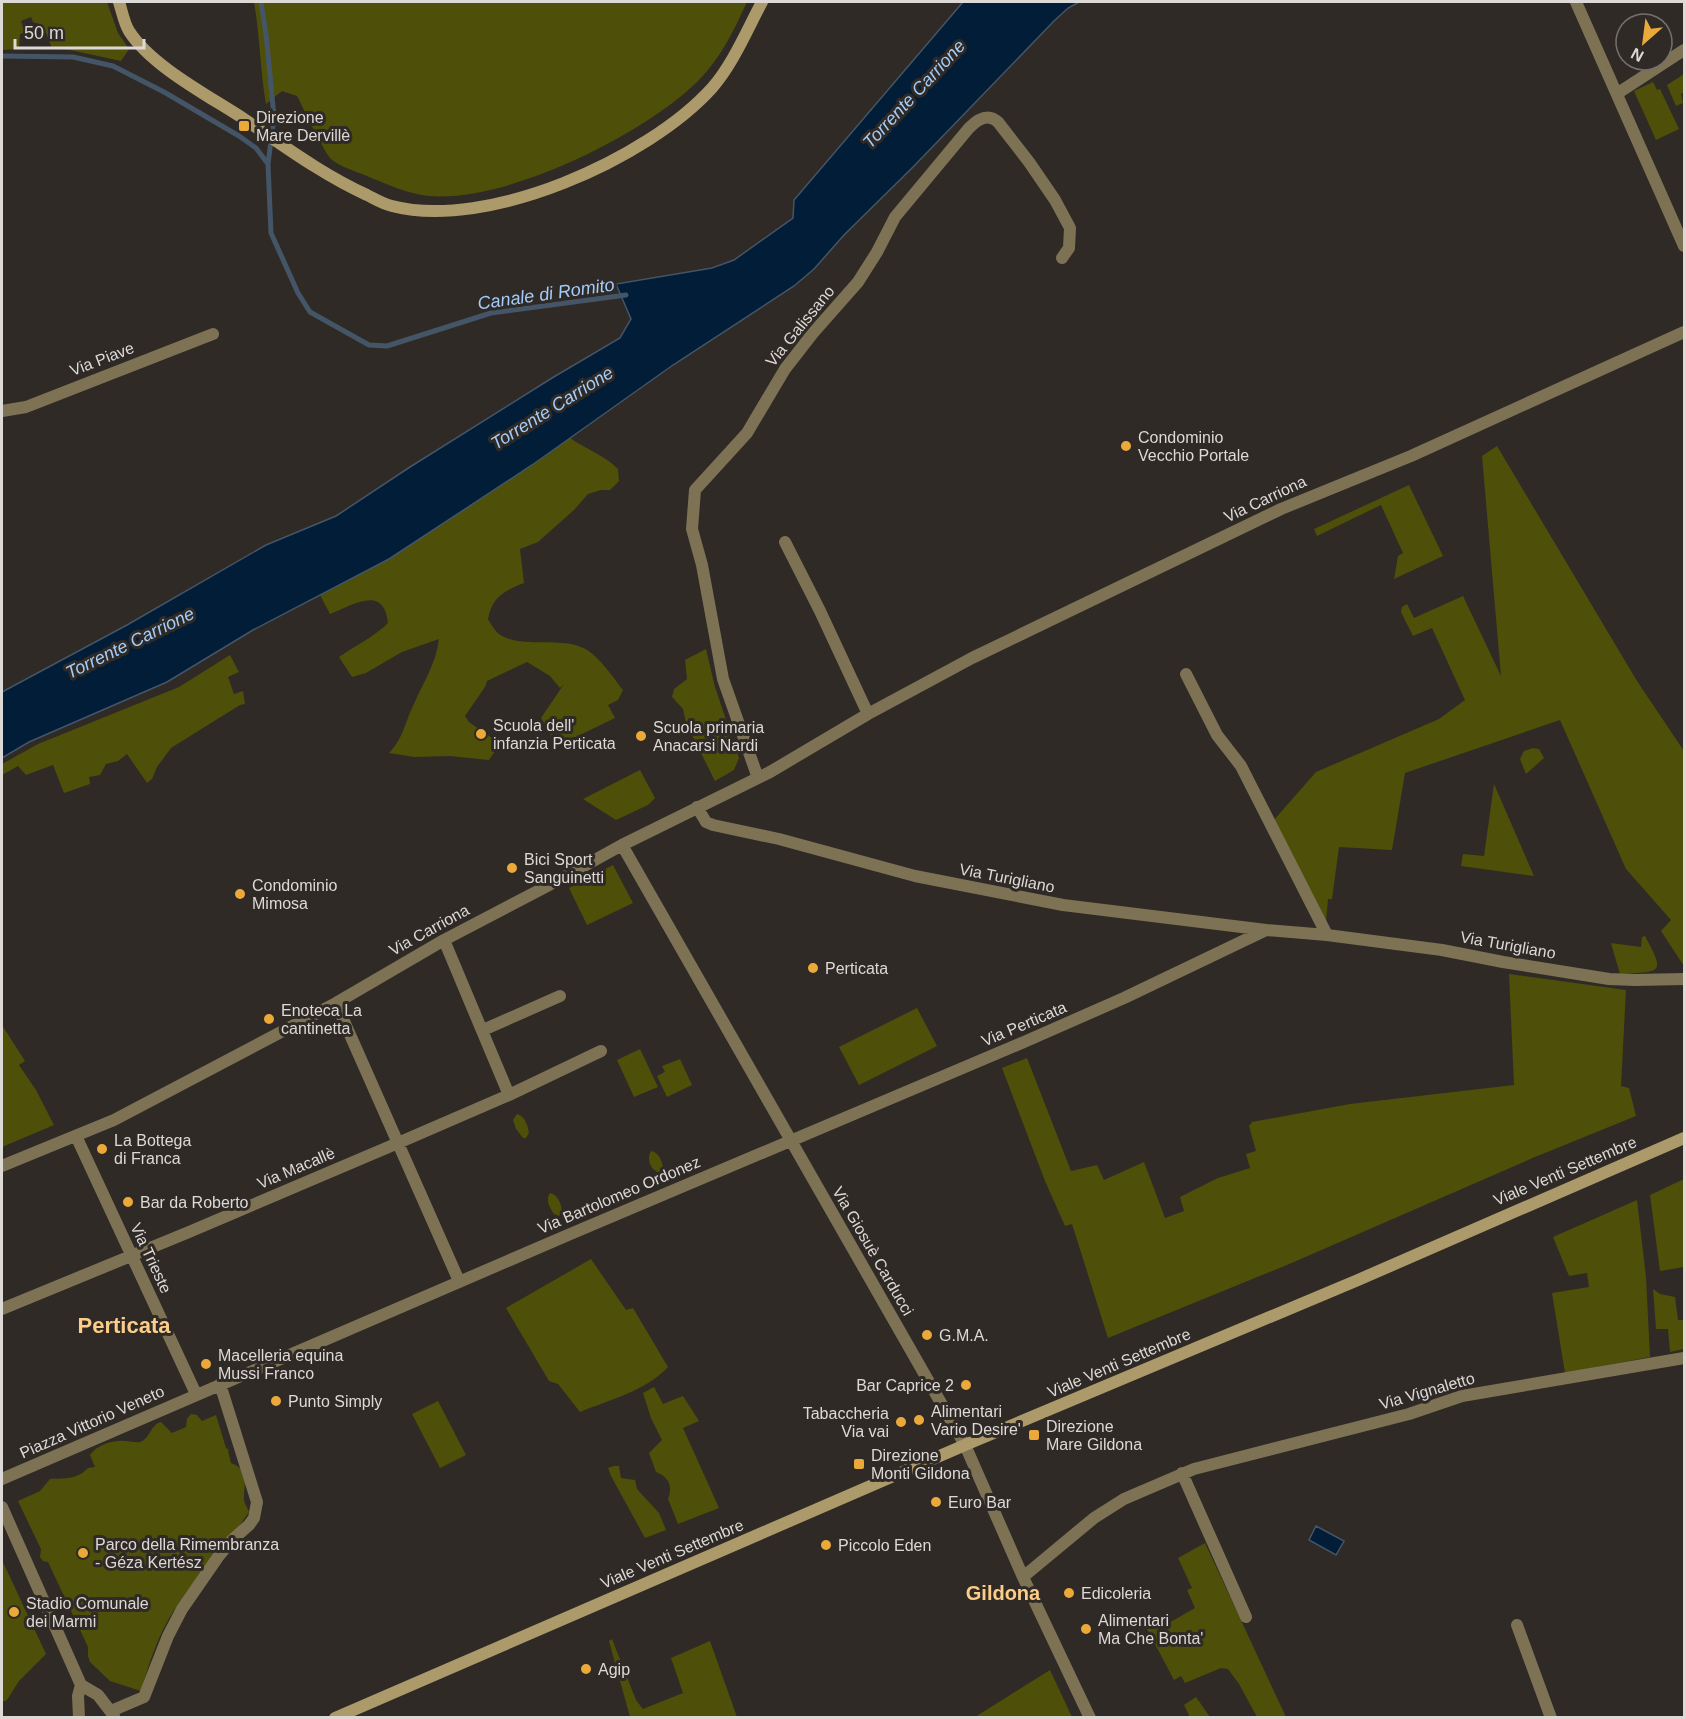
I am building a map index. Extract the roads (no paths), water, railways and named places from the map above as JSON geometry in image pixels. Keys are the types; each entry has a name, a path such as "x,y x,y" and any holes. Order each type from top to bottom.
{"main road":[{"path":"119,2 128,29 142,49 339,182 390,206 419,211 451,212 528,196 606,165 675,121 714,86 738,48 762,2"},
{"name":"Viale Venti Settembre","path":"335,1718 965,1445 1358,1280 1684,1138"}],"street":[{"path":"1576,2 1684,246"},
{"path":"1618,93 1684,50"},
{"name":"Via Galissano","path":"758,778 723,679 702,565 692,529 695,490 747,433 785,369 858,282 895,217 962,136 979,120 986,117 998,122 1055,200 1070,228 1069,248 1062,258"},
{"name":"Via Carriona","path":"2,1166 114,1120 336,1003 444,940 622,844 758,778 868,714 972,658 1281,509 1411,456 1684,332"},
{"name":"Via Piave","path":"2,411 26,407 213,334"},
{"path":"785,542 868,714"},
{"path":"1186,674 1217,735 1241,766 1327,935"},
{"name":"Via Turigliano","path":"697,807 706,822 713,825 779,839 967,888 1063,905 1442,950 1609,979 1684,979"},
{"name":"Via Giosuè Carducci","path":"622,844 965,1445 1023,1577 1090,1718"},
{"name":"Via Perticata","path":"792,1141 1125,998 1266,930"},
{"path":"444,940 509,1095"},
{"path":"483,1030 561,996"},
{"path":"336,1003 459,1281"},
{"name":"Via Macallè","path":"2,1309 398,1143 509,1095 601,1051"},
{"name":"Via Trieste","path":"76,1136 196,1394"},
{"name":"Via Bartolomeo Ordonez","path":"196,1394 792,1141"},
{"name":"Via Vignaletto","path":"1023,1577 1094,1518 1124,1499 1182,1473 1409,1414 1462,1396 1684,1358"},
{"path":"2,1507 81,1684 98,1695 113,1714 144,1697 168,1636 182,1610 218,1557 254,1518 257,1502 220,1384"},
{"name":"Piazza Vittorio Veneto","path":"2,1479 196,1394"},
{"path":"1182,1473 1245,1617"},
{"path":"1517,1625 1551,1718"},
{"path":"79,1718 78,1696 81,1684"}],"water":[{"name":"Torrente Carrione","path":"963,2 1079,2 1068,8 1054,21 844,235 814,269 794,286 673,365 532,465 389,559 253,630 167,682 29,742 2,758 2,692 127,625 266,545 336,516 552,378 620,338 631,319 616,284 712,268 734,260 793,218 794,200"},
{"path":"1316,1526 1344,1541 1336,1555 1309,1540"}],"waterway":[{"name":"Canale di Romito","path":"261,2 274,117 268,164 271,233 298,293 310,312 369,345 387,346 491,313 626,295"},
{"path":"2,56 73,57 113,66 164,92 239,136 256,148 268,164"}],"place":[{"name":"Direzione Mare Dervillè","path":"244,126"},
{"name":"Condominio Vecchio Portale","path":"1126,446"},
{"name":"Scuola dell' infanzia Perticata","path":"481,734"},
{"name":"Scuola primaria Anacarsi Nardi","path":"641,736"},
{"name":"Bici Sport Sanguinetti","path":"512,868"},
{"name":"Condominio Mimosa","path":"240,894"},
{"name":"Perticata","path":"813,968"},
{"name":"Enoteca La cantinetta","path":"269,1019"},
{"name":"La Bottega di Franca","path":"102,1149"},
{"name":"Bar da Roberto","path":"128,1202"},
{"name":"G.M.A.","path":"927,1335"},
{"name":"Macelleria equina Mussi Franco","path":"206,1364"},
{"name":"Bar Caprice 2","path":"966,1385"},
{"name":"Punto Simply","path":"276,1401"},
{"name":"Alimentari Vario Desire'","path":"919,1420"},
{"name":"Tabaccheria Via vai","path":"901,1422"},
{"name":"Direzione Mare Gildona","path":"1034,1435"},
{"name":"Direzione Monti Gildona","path":"859,1464"},
{"name":"Euro Bar","path":"936,1502"},
{"name":"Piccolo Eden","path":"826,1545"},
{"name":"Parco della Rimembranza - Géza Kertész","path":"83,1553"},
{"name":"Edicoleria","path":"1069,1593"},
{"name":"Stadio Comunale dei Marmi","path":"14,1612"},
{"name":"Alimentari Ma Che Bonta'","path":"1086,1629"},
{"name":"Agip","path":"586,1669"}],"district":[{"name":"Perticata","path":"124,1325"},
{"name":"Gildona","path":"1003,1593"}]}
